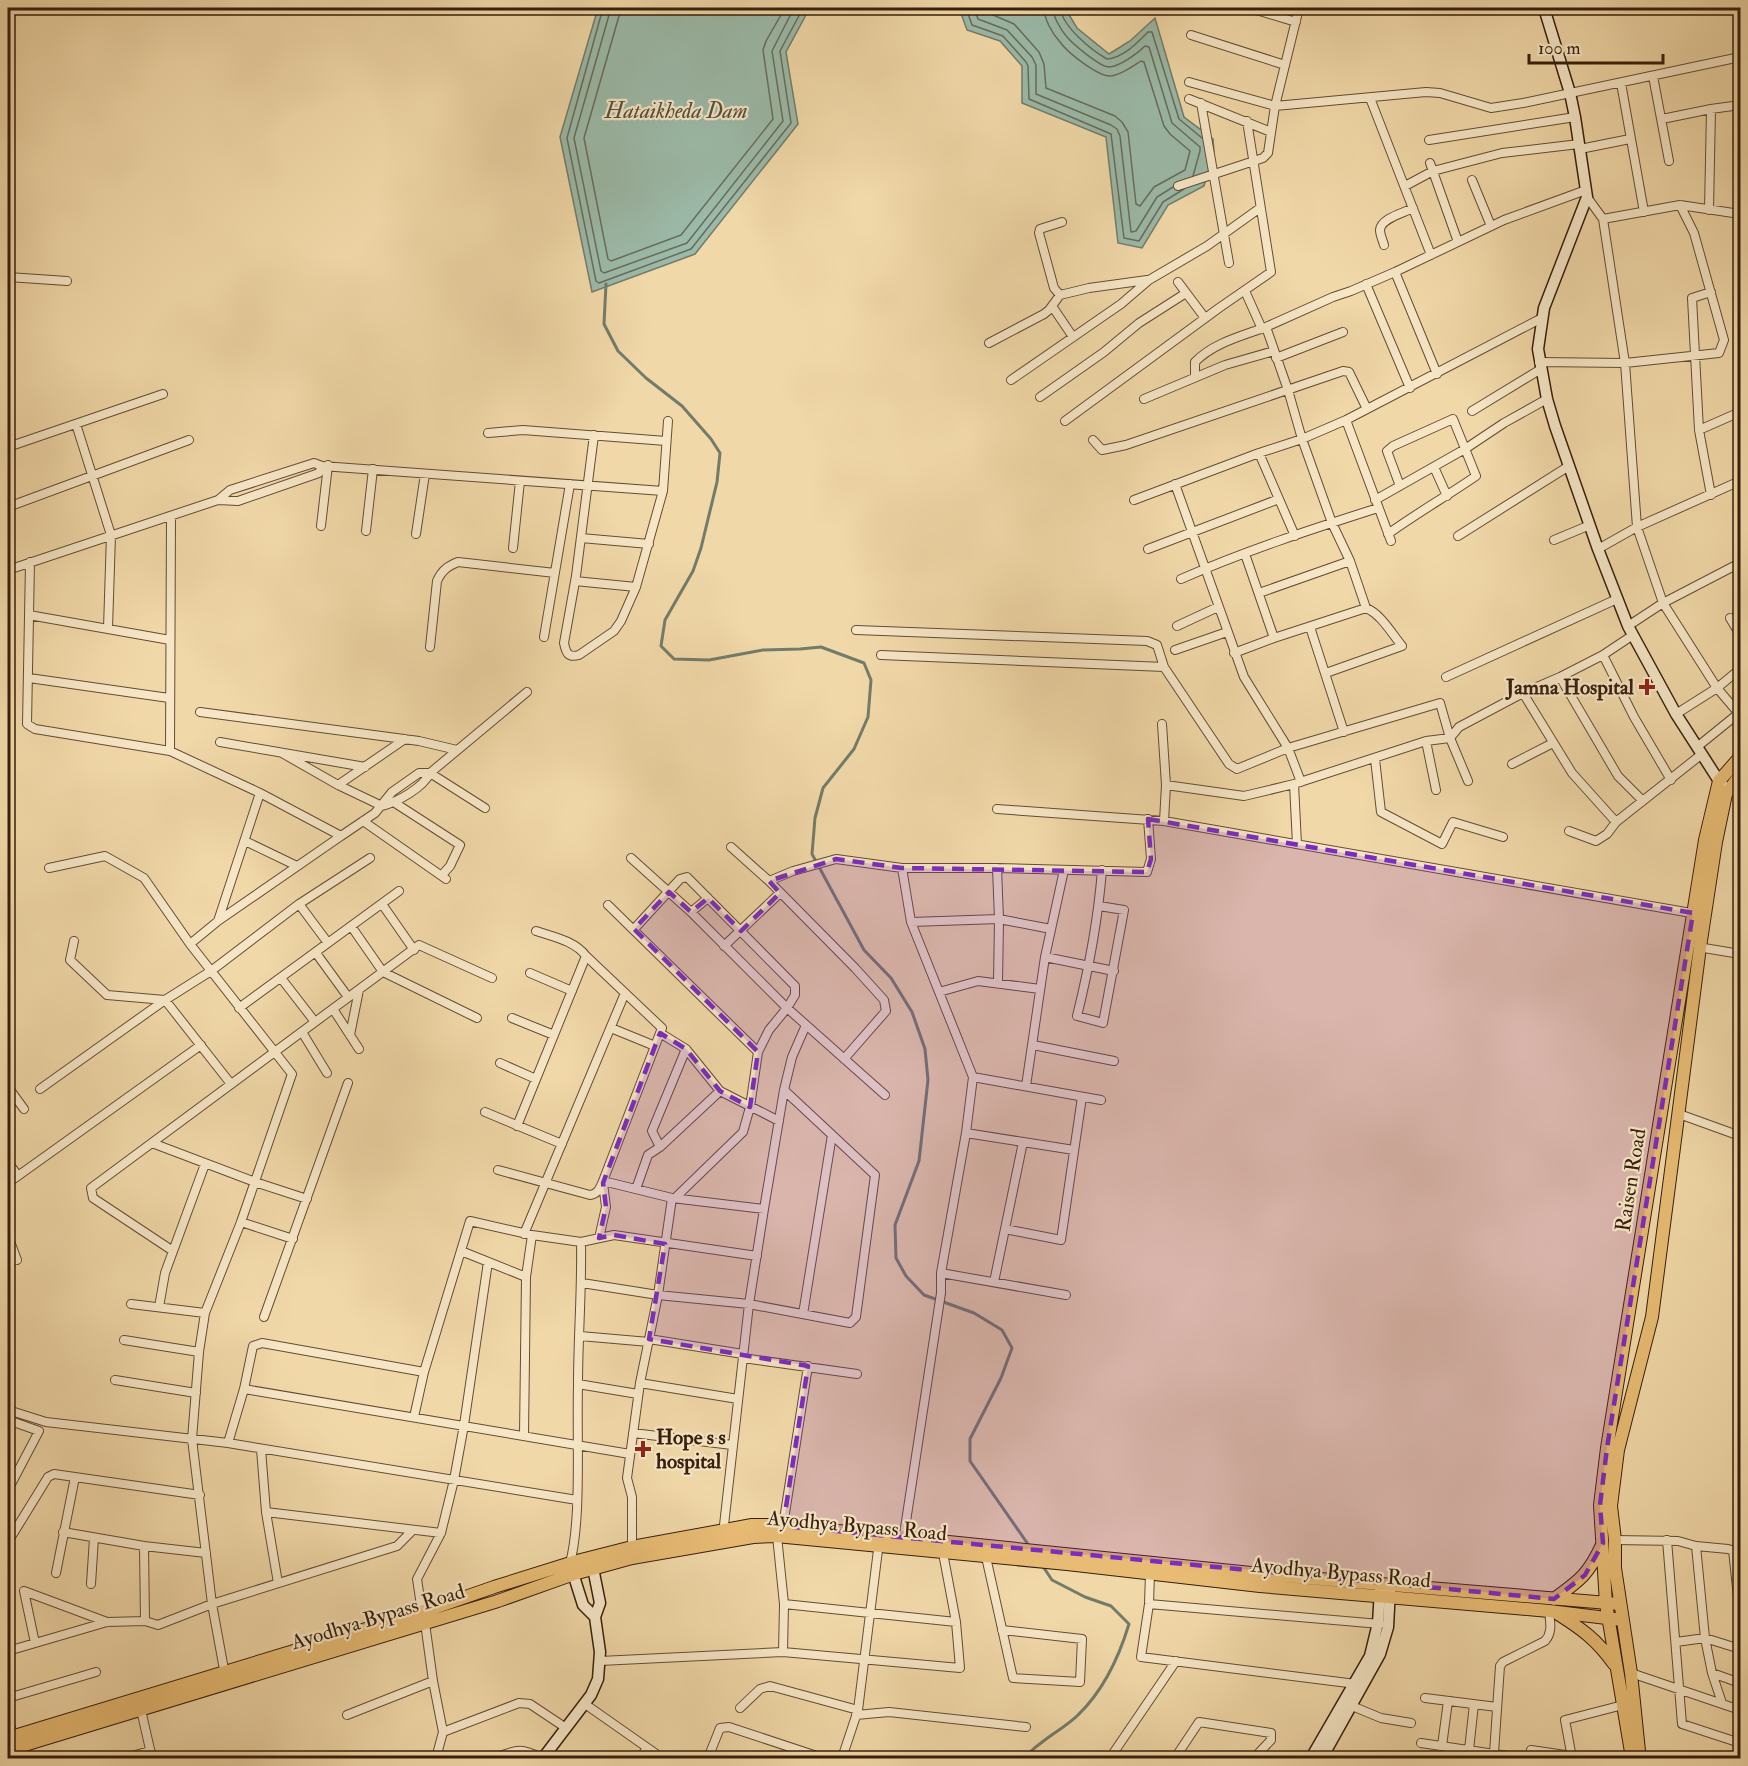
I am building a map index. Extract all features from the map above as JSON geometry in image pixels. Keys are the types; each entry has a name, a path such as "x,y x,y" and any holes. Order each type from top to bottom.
{"main road":[{"name":"Raisen Road","path":"1632,1758 1606,1604 1601,1498 1628,1318 1694,946 1705,840 1719,781 1740,757"},
{"name":"Raisen Road","path":"1699,914 1726,794 1740,775"},
{"name":"Raisen Road","path":"1639,1758 1615,1568 1615,1540 1611,1506 1618,1450 1651,1323 1679,1114 1694,946"},
{"path":"1628,1318 1651,1323"},
{"name":"Ayodhya Bypass Road","path":"10,1737 226,1677 424,1618 494,1587 592,1564 632,1558 724,1535 752,1525 780,1531 1006,1554 1261,1574 1385,1590 1553,1607 1623,1620"},
{"name":"Ayodhya Bypass Road","path":"592,1564 632,1547 724,1535"},
{"name":"Ayodhya Bypass Road","path":"903,1543 943,1553 986,1557 1006,1554"},
{"path":"1602,1544 1592,1566 1553,1607 1591,1636 1617,1667"},
{"name":"Ayodhya Bypass Road","path":"1066,1559 1150,1573 1260,1586 1385,1590"},
{"name":"Ayodhya Bypass Road","path":"1553,1607 1620,1604"},
{"name":"Ayodhya Bypass Road","path":"8,1750 141,1710 226,1677"}],"street":[{"path":"1250,8 1296,22"},
{"path":"1178,186 1253,162 1268,153 1275,106 1299,8"},
{"path":"1544,8 1570,93 1587,193 1603,219 1624,363 1637,527 1663,603 1717,688 1740,714 1671,780 1616,822 1607,834 1596,841 1569,831"},
{"path":"1191,35 1285,65"},
{"path":"1189,82 1275,106 1434,92 1491,108 1740,57"},
{"path":"1653,76 1669,162"},
{"path":"1620,83 1644,212"},
{"path":"1370,98 1431,255"},
{"path":"1189,99 1271,132"},
{"path":"1201,103 1229,262"},
{"path":"1662,119 1740,105"},
{"path":"1709,210 1711,109"},
{"path":"1429,140 1575,117"},
{"path":"1065,421 1271,272 1247,121"},
{"path":"1405,186 1432,167 1502,153 1580,147 1630,139"},
{"path":"1432,167 1458,242"},
{"path":"1472,180 1491,226"},
{"path":"1195,377 1195,362 1203,355 1239,336 1264,328 1395,272 1491,226 1587,193"},
{"path":"1587,193 1542,318 1538,349 1547,399 1598,549 1631,630 1676,714 1719,781 1728,791"},
{"path":"1472,411 1540,365 1624,363 1719,353 1724,340 1694,233 1680,205"},
{"path":"1603,219 1680,205 1740,214"},
{"path":"1011,380 1121,304 1149,280 1207,246 1260,208"},
{"path":"1384,245 1380,232 1381,226 1413,208"},
{"path":"1060,295 1054,288 1039,233 1040,229 1062,222"},
{"path":"1395,272 1437,374"},
{"path":"8,277 67,281"},
{"path":"989,343 1044,314 1060,295 1089,288 1149,280"},
{"path":"1178,282 1205,318"},
{"path":"1366,284 1410,388"},
{"path":"1245,291 1275,354 1332,523 1350,561 1366,608"},
{"path":"1711,292 1692,298 1699,430 1711,495"},
{"path":"1040,397 1104,352 1139,323 1186,293"},
{"path":"1052,306 1073,337"},
{"path":"1134,500 1302,439 1346,420 1542,318"},
{"path":"1144,399 1225,365 1275,354 1343,332"},
{"path":"1093,440 1102,450 1126,445 1343,371 1349,372 1367,409"},
{"path":"8,447 163,394"},
{"path":"1181,579 1204,568 1332,523 1376,504 1400,486 1547,399"},
{"path":"1699,430 1740,412"},
{"path":"1346,420 1390,537 1421,510 1476,476 1452,420 1393,446 1387,451 1400,486"},
{"path":"594,435 575,581 564,643 566,652 573,656 579,655 614,631 636,587 663,491 668,421"},
{"path":"76,424 111,535 108,628"},
{"path":"488,433 523,430 666,441"},
{"path":"8,507 189,440"},
{"path":"1259,453 1294,536"},
{"path":"8,570 218,500 230,490 314,463 425,474 663,491"},
{"path":"218,500 238,501 319,473 325,465"},
{"path":"321,526 325,465"},
{"path":"1458,536 1569,466"},
{"path":"1434,467 1447,496"},
{"path":"366,531 374,469"},
{"path":"416,534 425,474"},
{"path":"273,476 276,488"},
{"path":"513,548 520,481"},
{"path":"1598,549 1637,527 1740,481"},
{"path":"544,637 570,484"},
{"path":"1175,484 1244,678 1288,748 1298,783 1297,844"},
{"path":"1148,549 1279,499"},
{"path":"170,751 171,516"},
{"path":"1554,540 1590,525"},
{"path":"581,538 649,544"},
{"path":"1245,554 1274,638"},
{"path":"1259,593 1350,561"},
{"path":"30,562 27,724 35,729 170,751 341,836"},
{"path":"430,646 437,580 440,573 449,565 458,562 555,573"},
{"path":"1166,785 1244,796 1298,783 1426,741 1450,738 1459,728 1522,693 1603,655 1663,603 1740,563"},
{"path":"575,581 636,587"},
{"path":"1446,677 1617,599"},
{"path":"1177,626 1218,607"},
{"path":"1234,653 1366,608 1372,610 1402,646 1326,673"},
{"path":"29,615 170,640"},
{"path":"1730,618 1740,635"},
{"path":"1310,627 1344,732"},
{"path":"856,630 1147,641 1157,645 1164,667 1228,764 1237,769 1288,748 1440,703 1450,738 1468,781"},
{"path":"1176,650 1227,632"},
{"path":"1603,655 1634,717 1671,780"},
{"path":"881,656 1164,667"},
{"path":"1676,714 1717,688 1740,669"},
{"path":"1560,677 1618,776 1643,801"},
{"path":"29,678 169,698"},
{"path":"282,753 338,786 382,806 395,803 427,780 430,773 456,750 527,692"},
{"path":"1522,693 1572,773 1616,822"},
{"path":"200,711 405,739 456,750"},
{"path":"1162,724 1166,785 1164,821"},
{"path":"338,786 405,739"},
{"path":"1426,741 1436,790"},
{"path":"220,742 365,767"},
{"path":"1512,764 1552,743"},
{"path":"1375,759 1381,812 1442,844 1453,822 1503,837"},
{"path":"190,944 218,921 375,813 392,792 420,773 430,773 485,808"},
{"path":"218,921 260,794"},
{"path":"363,821 444,877 460,845 395,803"},
{"path":"997,809 1164,821 1699,914"},
{"path":"769,881 793,871 836,859 902,868 1147,872 1151,859 1148,819"},
{"path":"245,841 297,866"},
{"path":"731,847 769,881 884,1000 886,1011 844,1059"},
{"path":"49,868 105,856 144,878 190,944 292,1074 241,1222 205,1313 199,1352 192,1438 212,1604 226,1677"},
{"path":"40,1089 165,1000 212,971 299,904 370,858"},
{"path":"631,858 691,912 787,1008 885,1095"},
{"path":"902,868 911,922 973,1077 966,1133 941,1273 941,1293 903,1543"},
{"path":"997,868 998,983"},
{"path":"1026,1086 1040,989 1064,870"},
{"path":"1099,906 1124,910 1103,1023 1077,1016 1089,967 1099,906 1102,870"},
{"path":"632,1547 632,1497 627,1478 640,1383 674,1198 743,1132 750,1107 758,1052 769,1030 795,995 795,986 687,877 680,879 634,929"},
{"path":"239,1008 399,891"},
{"path":"724,946 780,893"},
{"path":"691,912 708,898"},
{"path":"299,904 328,943"},
{"path":"382,904 414,950"},
{"path":"608,905 758,1052"},
{"path":"911,922 999,919 1051,929"},
{"path":"351,926 383,972 477,1018"},
{"path":"498,1170 590,1195 595,1194 604,1185 662,1028 581,949 574,944 536,931"},
{"path":"74,941 70,960 107,995 165,1000 231,1084"},
{"path":"173,1251 93,1198 91,1188 419,945 492,978"},
{"path":"1694,946 1740,954"},
{"path":"316,953 348,997"},
{"path":"517,1126 586,956"},
{"path":"1046,957 1114,971"},
{"path":"530,973 572,991"},
{"path":"281,978 315,1022"},
{"path":"939,992 978,981 1040,989"},
{"path":"350,1035 359,990"},
{"path":"524,1435 528,1235 546,1182 625,993"},
{"path":"333,1009 359,1049"},
{"path":"512,1018 554,1035"},
{"path":"724,1535 749,1304 764,1209 784,1090 792,1057 806,1025"},
{"path":"610,1028 655,1047"},
{"path":"302,1032 327,1073"},
{"path":"660,1033 686,1049 720,1091 779,1121"},
{"path":"8,1184 201,1045"},
{"path":"1033,1045 1114,1061"},
{"path":"660,1147 651,1131 686,1049"},
{"path":"500,1063 536,1078"},
{"path":"973,1077 1101,1100"},
{"path":"264,1317 348,1083"},
{"path":"8,1087 24,1109"},
{"path":"582,1283 658,1295 749,1304 850,1323 856,1317 875,1175 784,1090"},
{"path":"636,1190 648,1155 660,1147 720,1091"},
{"path":"1005,1229 1061,1240 1082,1096"},
{"path":"486,1112 562,1144"},
{"path":"1679,1114 1740,1136"},
{"path":"966,1133 1074,1150"},
{"path":"803,1314 832,1135"},
{"path":"994,1282 1023,1142"},
{"path":"152,1143 307,1199"},
{"path":"8,1162 18,1176"},
{"path":"159,1307 165,1273 205,1164"},
{"path":"604,1185 616,1184 674,1198 764,1209"},
{"path":"599,1238 606,1207 604,1185"},
{"path":"414,1417 424,1372 470,1221 528,1235 581,1242 614,1235 757,1256"},
{"path":"241,1222 293,1239"},
{"path":"8,1236 17,1260"},
{"path":"581,1242 579,1444 572,1569 584,1605 595,1617"},
{"path":"461,1251 526,1277"},
{"path":"436,1758 443,1732 432,1681 417,1579 441,1533 454,1480 488,1263"},
{"path":"941,1273 1066,1295"},
{"path":"131,1304 205,1313"},
{"path":"580,1336 649,1340 857,1374"},
{"path":"124,1340 199,1352"},
{"path":"228,1443 244,1389 252,1346 262,1343 424,1372"},
{"path":"783,1652 784,1604 780,1531 808,1366"},
{"path":"115,1380 196,1393"},
{"path":"640,1383 738,1399"},
{"path":"578,1384 639,1394"},
{"path":"244,1389 630,1454"},
{"path":"8,1410 46,1422 228,1443 577,1500"},
{"path":"8,1420 39,1431 8,1490"},
{"path":"633,1433 732,1445"},
{"path":"261,1449 266,1512 278,1583"},
{"path":"8,1469 18,1472"},
{"path":"8,1542 48,1477 54,1474 200,1495"},
{"path":"56,1574 75,1477"},
{"path":"266,1512 441,1533"},
{"path":"8,1651 107,1622 145,1620 158,1624 212,1604 397,1546 412,1531"},
{"path":"63,1532 144,1546 206,1553"},
{"path":"91,1584 94,1538"},
{"path":"842,1758 857,1713 866,1659 879,1540"},
{"path":"1615,1540 1667,1540 1737,1552 1740,1616"},
{"path":"1667,1540 1682,1724 1740,1743"},
{"path":"144,1546 145,1620"},
{"path":"494,1758 517,1750 527,1751 543,1758 585,1704 596,1686 600,1661 595,1617 600,1603 592,1564 575,1546"},
{"path":"1696,1546 1705,1638 1712,1673 1722,1703"},
{"path":"600,1661 783,1652 960,1668 956,1622 943,1553"},
{"path":"986,1557 1002,1630 1013,1678 1080,1682 1082,1638 1002,1630"},
{"path":"1150,1573 1149,1604 1141,1657 1358,1684"},
{"path":"1322,1758 1358,1684 1383,1625 1385,1590"},
{"path":"35,1643 24,1591 107,1622"},
{"path":"784,1604 956,1622"},
{"path":"1149,1604 1383,1625"},
{"path":"1494,1753 1500,1666 1503,1662 1545,1641 1551,1631 1553,1607"},
{"path":"1676,1642 1705,1638 1740,1649"},
{"path":"1110,1758 1176,1661"},
{"path":"8,1698 96,1672"},
{"path":"1630,1673 1740,1710"},
{"path":"1712,1673 1740,1683"},
{"path":"347,1715 432,1681"},
{"path":"740,1708 760,1689 770,1686 857,1713 889,1712 1026,1727"},
{"path":"1425,1698 1497,1707"},
{"path":"1442,1746 1448,1701"},
{"path":"443,1732 519,1703 530,1704 566,1728"},
{"path":"585,1704 662,1758"},
{"path":"1347,1704 1381,1718 1411,1724"},
{"path":"1311,1758 1347,1704"},
{"path":"1469,1750 1474,1704"},
{"path":"1531,1750 1572,1757 1565,1720 1623,1705"},
{"path":"124,1758 151,1755 141,1710"},
{"path":"8,1716 10,1737"},
{"path":"1175,1758 1199,1722 1271,1733 1271,1740 1254,1758"},
{"path":"708,1758 720,1728 729,1728 823,1758"},
{"path":"1421,1743 1509,1756"},
{"path":"640,1758 647,1748"}],"highlighted area":[{"path":"1148,819 1693,913 1607,1448 1600,1505 1603,1543 1585,1575 1554,1599 783,1526 808,1366 649,1339 665,1244 614,1235 599,1238 606,1207 603,1183 660,1033 686,1049 720,1091 750,1107 758,1052 634,929 669,892 691,912 708,898 741,931 780,893 769,881 836,859 902,868 1147,872 1151,859"}],"water":[{"name":"Hataikheda Dam","path":"598,8 808,8 786,52 798,124 695,254 592,292 560,137"},
{"path":"959,8 1065,8 1077,28 1109,54 1130,41 1155,18 1184,117 1213,139 1214,152 1204,186 1168,205 1142,248 1118,243 1106,137 1022,103 1022,66 1000,41 967,30"}],"waterway":[{"path":"606,284 604,324 618,351 646,378 682,406 711,439 720,453 717,482 701,548 693,571 665,620 661,646 674,659 709,660 763,650 821,647 864,663 871,680 868,717 854,749 823,788 815,818 812,854 864,950 891,978 912,1012 925,1049 928,1080 919,1161 895,1225 896,1258 906,1276 924,1295 974,1313 1002,1330 1012,1348 1001,1378 970,1439 970,1461 1030,1547"},
{"path":"1024,1758 1074,1719 1096,1695 1115,1661 1129,1624 1111,1606 1085,1597 1052,1580 1042,1565"}],"place":[{"name":"Jamna Hospital","path":"1647,687"},
{"name":"Hope s s hospital","path":"643,1449"}]}
